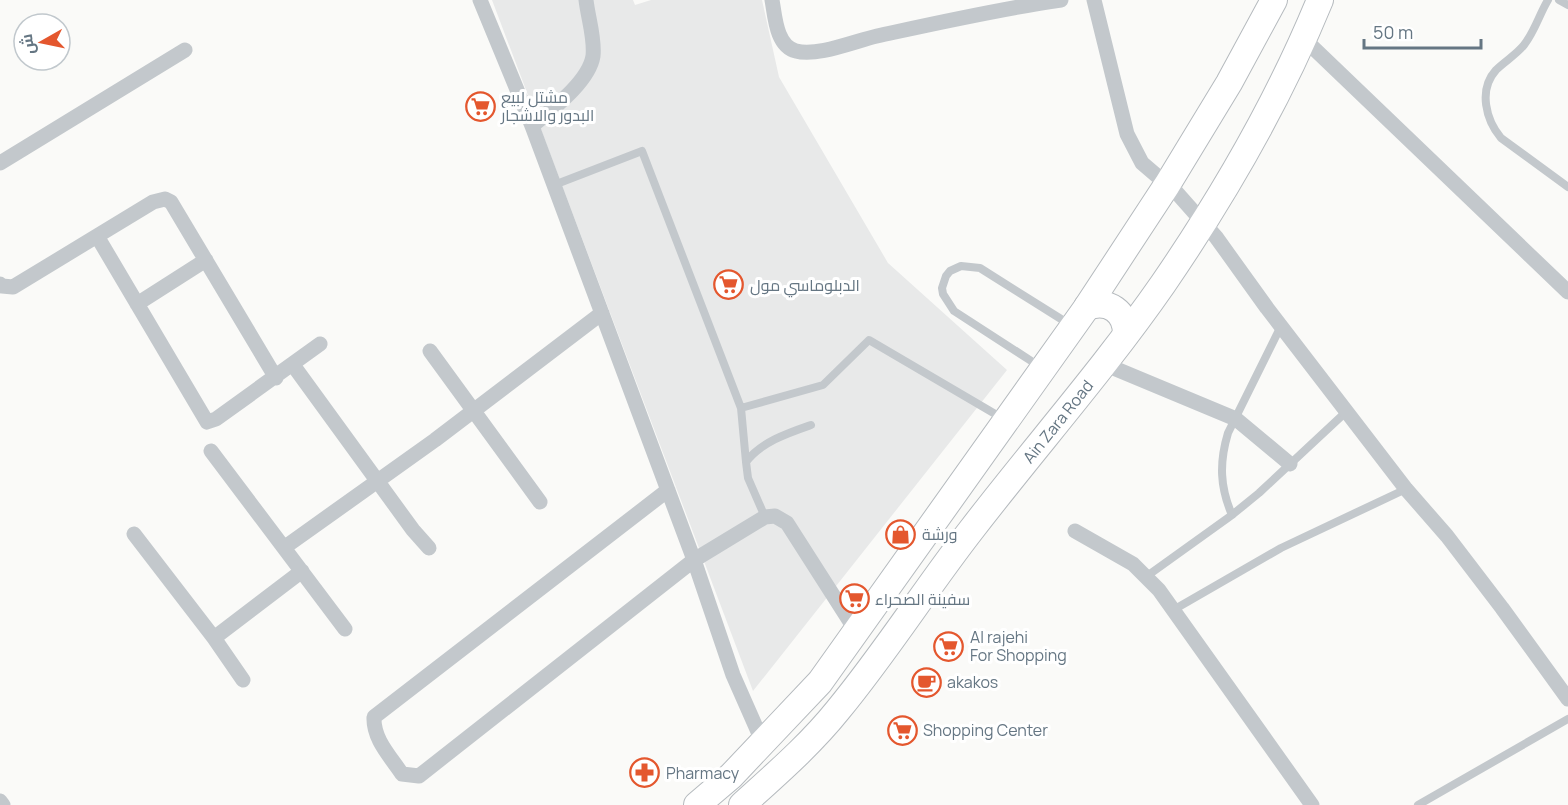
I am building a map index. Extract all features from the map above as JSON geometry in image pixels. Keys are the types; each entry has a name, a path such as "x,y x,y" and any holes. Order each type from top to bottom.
{"main road":[{"path":"697,805 731,776 820,682 1080,316 1167,185 1229,83 1274,0"},
{"name":"Ain Zara Road","path":"742,805 809,743 837,712 971,531 1104,364 1163,284 1204,222 1263,119 1304,38 1320,0"},
{"path":"1080,316 1101,304 1115,308 1124,320 1126,334"}],"street":[{"path":"480,0 532,126 694,560 733,675 763,743"},
{"path":"532,126 557,105 582,79 590,67 593,54 586,0"},
{"path":"772,0 777,30 785,44 795,51 812,52 877,36 1061,0"},
{"path":"1094,0 1131,144 1142,163 1204,222 1406,489 1447,536 1496,599 1568,699"},
{"path":"1304,38 1568,292"},
{"path":"0,163 185,50"},
{"path":"0,284 13,287 153,202 165,199 171,202 276,378"},
{"path":"97,236 207,422 216,419 276,378 320,344"},
{"path":"137,304 206,260"},
{"path":"285,548 474,411 602,313"},
{"path":"430,351 540,502"},
{"path":"1104,364 1236,418 1290,464"},
{"path":"293,365 413,530 429,548"},
{"path":"211,451 345,629"},
{"path":"668,490 374,717 374,728 379,739 402,774 418,776 694,560 765,517 775,516 787,524 856,631"},
{"path":"1075,531 1114,552 1147,576 1175,609 1312,805"},
{"path":"134,534 214,638 243,680"},
{"path":"214,638 302,571"}],"lane":[{"path":"1548,0 1537,25 1523,45 1494,72 1487,91 1487,111 1501,138 1568,187"},
{"path":"1559,0 1568,5"},
{"path":"554,185 642,151 741,408 748,478 765,517"},
{"path":"1043,369 954,311 943,294 942,288 946,276 950,271 961,266 980,268 1080,316"},
{"path":"1232,515 1222,483 1223,450 1228,433 1281,326"},
{"path":"741,408 824,385 869,340 1006,420"},
{"path":"1147,576 1259,493 1347,411"},
{"path":"746,462 753,452 790,432 811,425"},
{"path":"1175,609 1281,548 1406,489"},
{"path":"1418,805 1568,720"}],"shaded area":[{"path":"492,0 633,0 635,5 651,0 762,0 779,77 888,263 1007,370 753,691"}],"place":[{"name":"مشتل لبيع البدور والاشجار","path":"480,106"},
{"name":"الدبلوماسي مول","path":"729,285"},
{"name":"ورشة","path":"901,534"},
{"name":"سفينة الصحراء","path":"854,599"},
{"name":"Al rajehi For Shopping","path":"949,646"},
{"name":"akakos","path":"926,682"},
{"name":"Shopping Center","path":"902,730"},
{"name":"Pharmacy","path":"645,773"}]}
